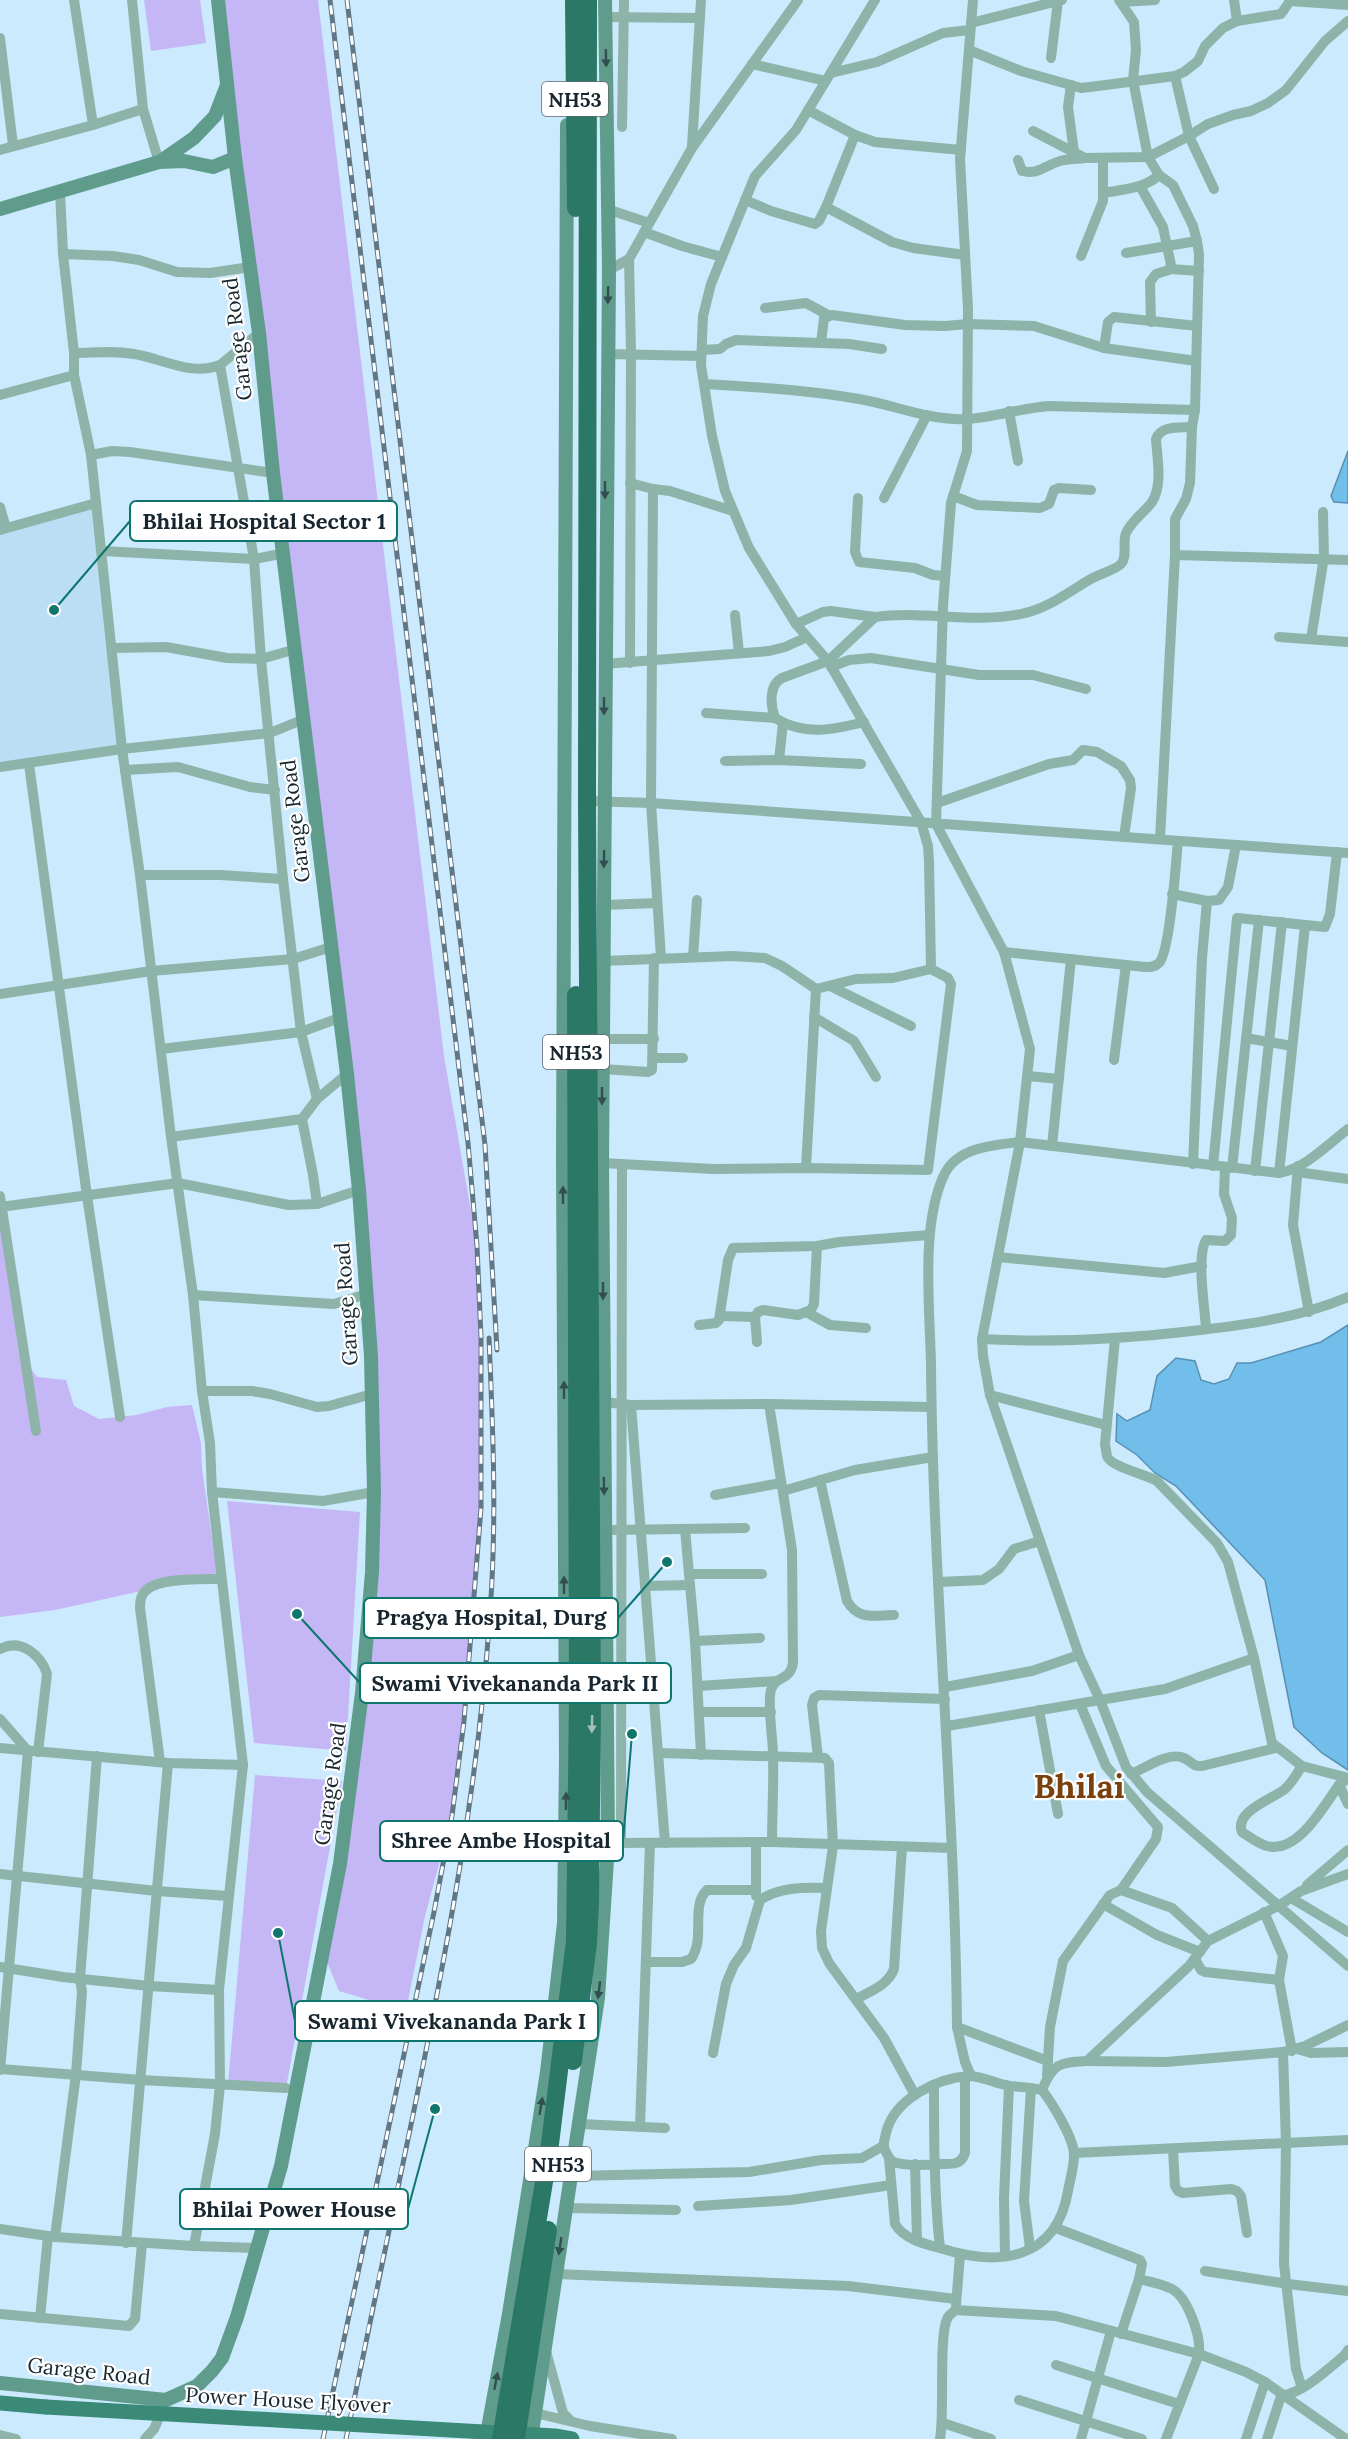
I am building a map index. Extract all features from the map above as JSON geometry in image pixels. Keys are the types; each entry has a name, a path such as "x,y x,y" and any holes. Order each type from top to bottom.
{"highway":[{"name":"NH53","path":"501,2439 549,2152 589,1939 578,1735 577,210 583,1"},
{"name":"NH53","path":"516,2439 571,2075 589,1939 591,1903 596,1232 596,800 577,210"}],"main road":[{"name":"Power House Flyover","path":"0,2403 70,2409 555,2436 572,2439"}],"street":[{"path":"74,0 93,125"},
{"path":"132,0 143,109 159,162"},
{"name":"Garage Road","path":"0,2383 166,2400 196,2386 222,2358 237,2317 281,2166 340,1864 362,1693 372,1572 375,1492 367,1294 359,1190 218,0"},
{"path":"622,126 624,0"},
{"path":"692,148 701,0"},
{"path":"630,663 629,259 692,148 798,0"},
{"path":"875,0 796,130 755,176 711,284 704,316 701,353 712,436 725,491 749,548 796,624 830,664 921,822 928,846 931,969"},
{"path":"973,0 961,150 968,324 967,451 951,503 942,615 936,824 1004,952 1029,1041 1028,1076 1020,1142 982,1339 990,1395 1078,1655 1131,1774 1146,1792 1244,1878 1280,1905 1348,1966"},
{"path":"752,64 828,77 877,62 943,33 971,27 1060,0 1051,58"},
{"path":"1120,1 1155,0"},
{"path":"1234,0 1237,21"},
{"path":"583,1 605,17 700,18"},
{"path":"1120,1 1134,22 1136,50 1133,80 1148,157 1158,175 1173,185 1194,226 1197,241 1195,410 1189,491 1175,519 1160,840"},
{"path":"969,50 1021,71 1081,88 1175,76 1198,61 1205,46 1223,28 1237,21 1281,14 1290,1 1348,5"},
{"path":"605,17 609,270 604,664 596,800 604,905 602,1163 596,1232 604,1402 605,1530 614,1844"},
{"path":"1018,160 1022,171 1027,172 1043,169 1060,161 1085,158 1148,157 1222,118 1251,111 1268,103 1286,90 1325,41 1348,21"},
{"path":"0,38 14,145"},
{"path":"1175,76 1190,136 1214,189"},
{"path":"159,162 194,138 215,116 228,81"},
{"path":"1071,85 1068,107 1074,152"},
{"path":"0,150 143,109"},
{"path":"808,110 855,135 875,142 961,150"},
{"path":"1034,131 1085,158"},
{"path":"745,200 771,211 815,224 826,207 855,135"},
{"path":"0,209 159,162 184,160 213,167 235,158"},
{"path":"1081,256 1099,213 1104,193 1103,159"},
{"path":"1104,193 1140,186 1151,182 1158,175"},
{"path":"1140,186 1163,227 1168,246 1170,269"},
{"path":"60,191 74,375 92,455 122,749 193,1295 202,1391 210,1443 212,1492 221,1579 243,1765 219,1990 220,2085 214,2134 194,2246"},
{"path":"826,207 892,242 913,248 965,255"},
{"name":"NH53","path":"486,2439 507,2324 548,2063 564,1923 566,1759 563,1160 577,210"},
{"path":"613,211 682,246 722,256"},
{"path":"1126,253 1197,241"},
{"path":"63,254 113,256 139,260 177,272 210,273 250,267"},
{"path":"609,270 629,259"},
{"path":"1151,322 1150,282 1156,274 1170,269 1198,271"},
{"path":"765,308 806,303 828,315 905,325 1034,326 1104,348 1196,360"},
{"path":"821,343 824,318 828,315"},
{"path":"1104,348 1110,319 1114,317 1197,326"},
{"path":"74,353 127,353 176,366 206,369 220,365 259,333"},
{"path":"607,354 701,353 720,349 736,340 849,344 882,349"},
{"path":"220,365 254,559 261,659 283,879 301,1032 317,1099"},
{"path":"0,394 74,375"},
{"path":"704,384 800,390 862,399 927,415 968,419 1024,408 1070,406 1195,410"},
{"path":"1009,411 1018,461"},
{"path":"884,498 927,415"},
{"path":"796,624 823,612 831,611 875,617 942,615 1003,617 1026,613 1044,606 1099,573 1121,565 1125,555 1126,534 1138,514 1152,502 1157,489 1156,439 1158,433 1165,429 1192,427"},
{"path":"92,455 112,451 130,452 273,473"},
{"path":"630,483 670,491 733,511"},
{"path":"953,496 977,505 1040,508 1049,504 1054,490 1059,488 1091,490"},
{"path":"602,1069 648,1072 652,1070 654,1058 657,903 651,803 653,489"},
{"path":"858,498 855,552 859,561 915,568 933,575 945,576"},
{"path":"0,507 3,529 96,502"},
{"path":"1311,639 1324,557 1323,512"},
{"path":"102,551 254,559 285,553"},
{"path":"1174,555 1324,557 1348,560"},
{"path":"735,615 739,653"},
{"path":"830,664 875,617"},
{"path":"604,664 777,650 807,637"},
{"path":"1280,637 1348,642"},
{"path":"112,648 166,647 227,658 261,659 296,649"},
{"path":"779,760 779,721 772,711 772,687 776,681 859,657 979,675 1033,675 1086,689"},
{"path":"706,713 779,721 804,730 817,731 840,729 864,722"},
{"path":"0,767 122,749 270,733 304,719"},
{"path":"937,802 1037,768 1073,760 1083,750 1091,750 1121,766 1130,780 1131,788 1124,837"},
{"path":"725,761 779,760 861,764"},
{"path":"29,764 87,1196 120,1417"},
{"path":"125,770 178,767 260,789 275,790"},
{"path":"596,800 1342,853 1328,922 1325,927 1242,917 1236,922 1213,1166"},
{"path":"1004,952 1152,967 1162,957 1178,841"},
{"path":"1172,894 1207,901 1219,900 1228,887 1236,845"},
{"path":"140,875 220,875 283,879"},
{"path":"693,957 697,900"},
{"path":"1193,1164 1202,958 1207,901"},
{"path":"604,905 657,903"},
{"path":"1206,1329 1202,1266 1204,1244 1206,1240 1225,1241 1231,1235 1232,1218 1224,1194 1246,1038 1259,920"},
{"path":"1255,1171 1282,922"},
{"path":"1279,1173 1305,926"},
{"path":"0,994 151,971 293,959 331,947"},
{"path":"603,961 733,956 765,958 782,966 816,989 856,980 893,978 931,969 948,978 951,984 928,1170 938,1190"},
{"path":"1052,1146 1071,959"},
{"path":"1114,1060 1126,965"},
{"path":"830,986 911,1026"},
{"path":"807,1168 816,989"},
{"path":"814,1017 854,1041 876,1077"},
{"path":"161,1049 301,1032 339,1018"},
{"path":"1246,1038 1292,1046"},
{"path":"602,1039 654,1039"},
{"path":"654,1058 683,1058"},
{"path":"171,1137 302,1119 317,1099 347,1074"},
{"path":"1028,1076 1059,1079"},
{"path":"302,1119 314,1175 317,1204"},
{"path":"889,2158 897,2163 935,2165 957,2164 963,2160 968,2077 957,2027 947,1726 931,1407 929,1234 938,1190 951,1163 962,1155 998,1144 1020,1142 1279,1173 1297,1169 1348,1129"},
{"path":"602,1163 713,1169 928,1170"},
{"path":"589,1939 614,1844 626,1404 622,1164"},
{"path":"1297,1169 1348,1179"},
{"path":"1297,1169 1293,1225 1309,1312"},
{"path":"36,1431 0,1203 87,1196 178,1183 289,1205 317,1204 359,1190"},
{"path":"699,1326 716,1323 720,1316 728,1260 733,1248 817,1246 929,1234"},
{"path":"808,1313 814,1304 817,1246"},
{"path":"998,1257 1164,1273 1202,1266"},
{"path":"193,1295 334,1304 367,1294"},
{"path":"982,1339 1040,1342 1115,1339 1206,1329 1262,1322 1309,1312 1348,1297"},
{"path":"757,1342 755,1317 763,1310 798,1315 808,1313 830,1325 866,1328"},
{"path":"720,1316 755,1317"},
{"path":"1115,1339 1106,1425 1107,1458 1115,1464 1146,1475 1156,1482 1217,1543 1234,1577 1270,1737 1276,1748 1302,1766 1345,1781"},
{"path":"202,1391 261,1392 317,1407 328,1407 372,1394"},
{"path":"990,1395 1106,1425"},
{"path":"604,1402 931,1407"},
{"path":"626,1404 641,1529 665,1843"},
{"path":"698,1686 777,1681 787,1677 792,1671 792,1550 769,1404"},
{"path":"715,1495 782,1487 820,1480 855,1470 933,1457"},
{"path":"820,1480 847,1601 852,1610 863,1615 894,1615"},
{"path":"212,1492 323,1501 375,1492"},
{"path":"605,1530 746,1528"},
{"path":"685,1529 695,1641 701,1755"},
{"path":"939,1582 983,1580 999,1569 1014,1549 1040,1541"},
{"path":"645,1586 762,1574"},
{"path":"126,2243 157,1891 164,1762 140,1608 141,1599 146,1590 167,1582 221,1579"},
{"path":"695,1641 760,1638"},
{"path":"0,1649 19,1646 31,1650 44,1665 47,1674 33,1751 5,1968 0,2069 286,2088"},
{"path":"818,1757 812,1705 814,1698 819,1695 945,1693 1032,1671 1078,1655"},
{"path":"947,1726 1165,1689 1254,1658"},
{"path":"772,1842 771,1691 777,1681"},
{"path":"1047,2076 1050,2027 1063,1961 1110,1895 1121,1890 1156,1839 1158,1827 1106,1766 1080,1704"},
{"path":"1039,1710 1058,1814"},
{"path":"699,1712 771,1712"},
{"path":"0,1719 33,1751"},
{"path":"0,1748 164,1762 243,1765"},
{"path":"1131,1774 1171,1757 1181,1757 1192,1766 1202,1766 1276,1748"},
{"path":"659,1753 818,1757 825,1758 829,1763 833,1846 821,1930 822,1948 829,1963 884,2038 915,2095"},
{"path":"40,2318 76,2074 86,1884 98,1756"},
{"path":"1302,1766 1289,1786 1244,1817 1240,1823 1242,1832 1265,1846 1285,1846 1300,1837 1345,1781"},
{"path":"1345,1781 1348,1804"},
{"path":"614,1844 772,1842 833,1846 951,1848"},
{"path":"640,2127 650,1843"},
{"path":"756,1843 756,1909"},
{"path":"856,1999 883,1984 894,1969 902,1847"},
{"path":"1087,2061 1171,1983 1208,1941 1280,1905 1348,1850"},
{"path":"0,1874 157,1891 228,1896"},
{"path":"1296,1894 1348,1874"},
{"path":"713,2053 726,1984 734,1965 746,1948 760,1900 782,1891 808,1887 827,1888"},
{"path":"647,1962 681,1962 691,1959 699,1946 700,1902 707,1890 756,1890"},
{"path":"1121,1890 1172,1908 1208,1941"},
{"path":"1296,1894 1348,1932"},
{"path":"1103,1904 1197,1955 1201,1970 1205,1972 1279,1980"},
{"path":"1264,1912 1282,1956 1279,1980 1291,2051 1284,2241 1296,2369 1302,2388"},
{"name":"NH53","path":"531,2439 598,1998 589,1939"},
{"path":"5,1968 149,1986 219,1990"},
{"path":"1291,2051 1348,2025"},
{"path":"957,2027 1048,2061"},
{"path":"1030,2248 1024,2201 1036,2089 1055,2066 1064,2062 1166,2062 1291,2051 1348,2052"},
{"path":"968,2077 1036,2089 1051,2102 1074,2153 1065,2207 1051,2235 1030,2248 1005,2256 985,2258 960,2255 917,2241 899,2230 896,2224 889,2158 883,2146 888,2127 899,2109 915,2095 934,2085 968,2077"},
{"path":"934,2085 937,2237 940,2248"},
{"path":"1005,2256 1004,2198 1009,2086"},
{"path":"580,2124 665,2128"},
{"path":"1074,2153 1348,2140"},
{"path":"534,2146 576,2152"},
{"path":"572,2176 749,2172 821,2160 862,2158 883,2146"},
{"path":"1173,2149 1175,2186 1178,2191 1190,2193 1231,2189 1237,2191 1247,2233"},
{"path":"915,2164 917,2241"},
{"path":"698,2206 791,2200 891,2185"},
{"path":"567,2208 676,2210"},
{"path":"1056,2228 1140,2260 1142,2264 1139,2279 1098,2378 1081,2439"},
{"path":"0,2229 126,2243 257,2248"},
{"path":"0,2314 129,2326 135,2319 142,2244"},
{"path":"940,2439 943,2423 944,2336 948,2317 955,2310 960,2255"},
{"path":"1205,2271 1348,2291"},
{"path":"556,2274 848,2286 956,2299"},
{"path":"1139,2279 1179,2293 1196,2327 1200,2344 1199,2354 1166,2439"},
{"path":"955,2310 1044,2314 1199,2354 1265,2382 1281,2396 1346,2439"},
{"path":"507,2324 546,2330"},
{"path":"544,2345 563,2413 571,2421"},
{"path":"1281,2396 1302,2388 1344,2356 1348,2350"},
{"path":"1056,2366 1179,2404"},
{"path":"1246,2439 1265,2382"},
{"path":"1267,2439 1281,2396"},
{"path":"145,2439 154,2429 166,2400"},
{"path":"1019,2400 1142,2439"},
{"path":"535,2413 590,2426 672,2439"},
{"path":"943,2423 991,2439"},
{"path":"0,2435 16,2439"}],"shaded area":[{"path":"144,0 200,0 206,43 151,51"},
{"path":"218,0 318,0 444,1056 477,1246 481,1337 481,1508 464,1721 452,1816 425,1916 406,2011 339,1991 323,1952 372,1572 367,1294"},
{"path":"96,503 122,749 0,767 0,530"},
{"path":"0,1221 19,1353 37,1377 66,1380 74,1406 99,1419 192,1405 201,1443 202,1469 217,1572 214,1575 55,1610 0,1617"},
{"path":"227,1501 360,1512 346,1751 254,1743"},
{"path":"255,1775 342,1781 286,2088 228,2085"}],"water":[{"path":"1348,451 1348,503 1334,502 1331,496"},
{"path":"1348,1325 1348,1770 1322,1753 1294,1727 1265,1580 1176,1486 1155,1473 1137,1455 1116,1441 1117,1414 1127,1421 1150,1410 1157,1376 1176,1358 1195,1361 1201,1380 1214,1384 1229,1379 1237,1363 1251,1363 1321,1342"}],"railway":[{"path":"323,2439 434,1912 452,1816 464,1721 481,1508 481,1337 477,1246 468,1143 330,0"},
{"path":"347,0 485,1145 497,1350"},
{"path":"346,2439 438,1990 470,1802 485,1676 492,1578 494,1510 489,1338"}],"place":[{"name":"Bhilai Hospital Sector 1","path":"54,610"},
{"name":"Pragya Hospital, Durg","path":"667,1562"},
{"name":"Swami Vivekananda Park II","path":"297,1614"},
{"name":"Shree Ambe Hospital","path":"632,1734"},
{"name":"Swami Vivekananda Park I","path":"278,1933"},
{"name":"Bhilai Power House","path":"435,2109"}],"district":[{"name":"Bhilai","path":"1079,1786"}]}
